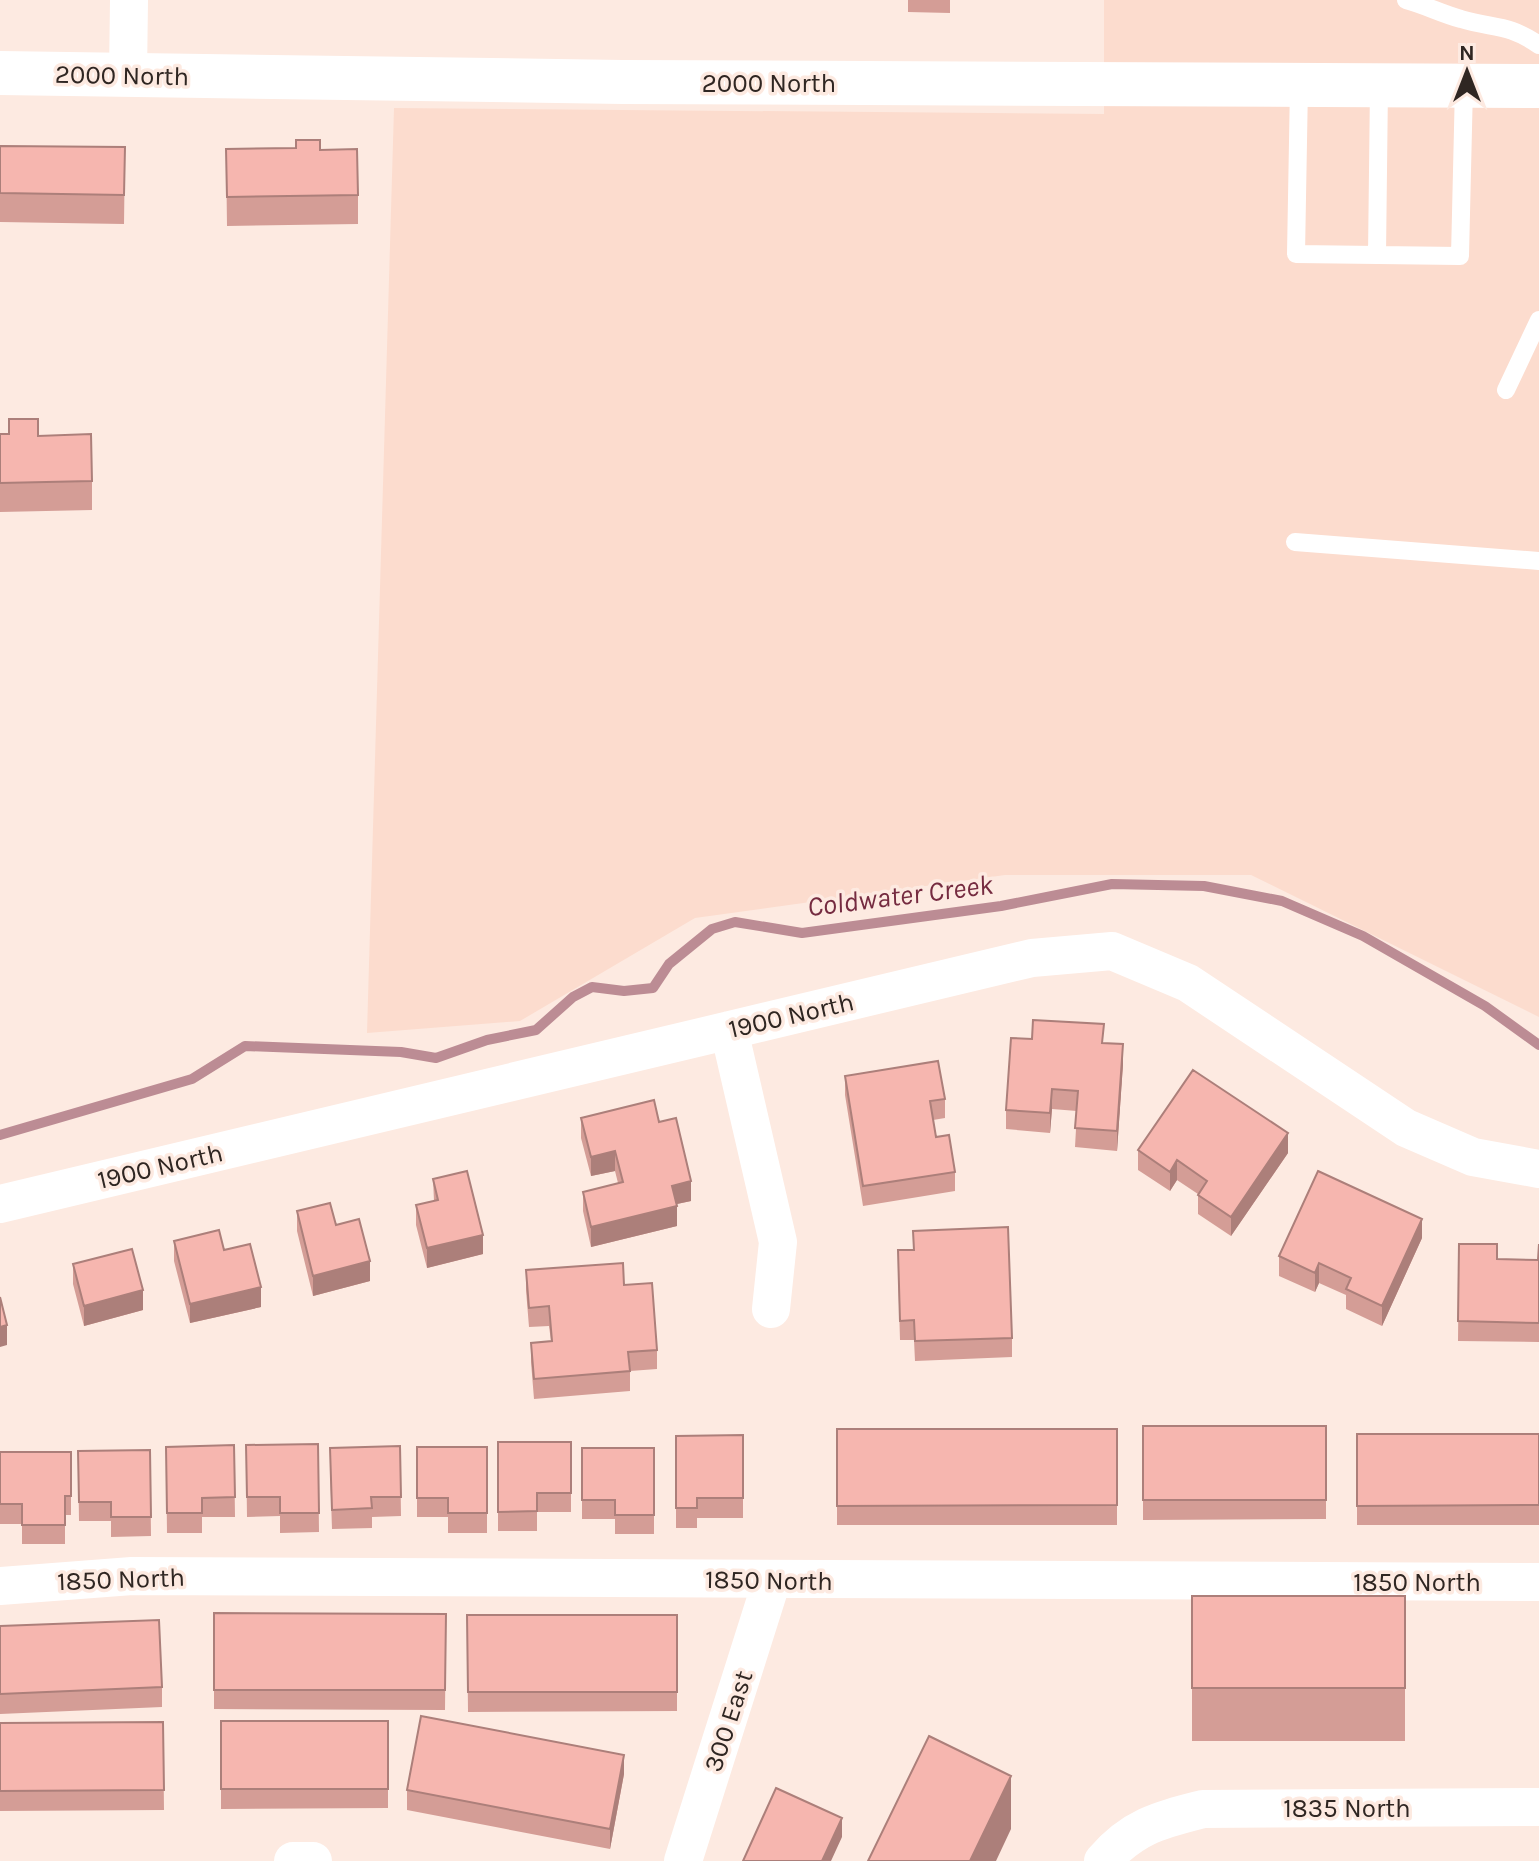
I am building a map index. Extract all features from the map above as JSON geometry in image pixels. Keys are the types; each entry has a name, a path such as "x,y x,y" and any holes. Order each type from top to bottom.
{"street":[{"path":"128,75 129,0"},
{"name":"2000 North","path":"0,73 623,82 1539,86"},
{"name":"1900 North","path":"0,1204 1032,958 1112,951 1188,983 1406,1128 1473,1157 1539,1169"},
{"path":"729,1030 778,1242 771,1309"},
{"name":"1850 North","path":"0,1586 132,1576 1539,1582"},
{"name":"300 East","path":"683,1861 772,1580"},
{"name":"1835 North","path":"1103,1861 1120,1841 1156,1821 1203,1809 1539,1807"},
{"path":"293,1861 313,1861"}],"lane":[{"path":"1406,0 1463,20 1497,25 1522,33 1539,45"},
{"path":"1299,85 1296,254 1460,256 1464,86"},
{"path":"1377,255 1379,86"},
{"path":"1506,390 1539,320"},
{"path":"1295,542 1539,561"}],"shaded area":[{"path":"1104,0 1539,0 1539,1017 1251,875 1005,875 695,918 520,1021 367,1033 394,108 1104,114"}],"building":[{"path":"296,140 320,140 320,150 357,149 358,195 227,197 226,149 296,148"},
{"path":"0,146 125,147 124,195 0,193"},
{"path":"9,419 38,419 38,436 91,434 92,481 0,483 0,434 9,434"},
{"path":"1033,1020 1104,1024 1102,1043 1123,1044 1117,1131 1075,1128 1078,1091 1052,1089 1050,1113 1006,1110 1011,1038 1032,1039"},
{"path":"938,1061 945,1099 930,1101 936,1137 949,1135 955,1172 863,1186 845,1076"},
{"path":"1193,1070 1288,1133 1231,1217 1198,1195 1207,1181 1177,1160 1170,1172 1138,1150"},
{"path":"654,1100 659,1122 676,1118 691,1181 672,1186 677,1206 591,1227 583,1192 623,1182 615,1151 591,1157 581,1118"},
{"path":"467,1171 483,1235 427,1248 416,1205 438,1200 433,1179"},
{"path":"1318,1171 1422,1219 1382,1306 1346,1289 1351,1278 1319,1263 1315,1273 1279,1256"},
{"path":"330,1203 336,1225 359,1219 370,1261 313,1276 297,1211"},
{"path":"1008,1227 1012,1338 915,1341 914,1320 900,1321 898,1250 914,1250 913,1231"},
{"path":"219,1230 224,1250 250,1244 261,1287 190,1304 174,1241"},
{"path":"1459,1244 1497,1244 1497,1259 1538,1260 1539,1244 1539,1323 1458,1321"},
{"path":"132,1249 143,1290 84,1306 73,1264"},
{"path":"623,1263 624,1285 652,1283 657,1350 628,1352 630,1371 534,1379 531,1343 552,1341 549,1306 529,1308 526,1270"},
{"path":"0,1297 7,1325 0,1327"},
{"path":"1143,1426 1326,1426 1326,1500 1143,1500"},
{"path":"837,1429 1117,1429 1117,1505 837,1506"},
{"path":"1357,1434 1539,1434 1539,1505 1357,1506"},
{"path":"743,1435 743,1498 697,1498 697,1508 676,1508 676,1436"},
{"path":"498,1442 571,1442 571,1493 537,1493 537,1511 498,1512"},
{"path":"318,1444 319,1513 280,1513 280,1497 247,1497 246,1445"},
{"path":"234,1445 235,1497 202,1498 202,1513 167,1513 166,1447"},
{"path":"400,1446 401,1497 371,1497 372,1508 332,1510 330,1448"},
{"path":"417,1447 487,1447 487,1513 448,1513 448,1498 417,1498"},
{"path":"582,1448 654,1448 654,1515 615,1515 615,1500 582,1500"},
{"path":"150,1450 151,1517 111,1517 111,1502 79,1502 78,1451"},
{"path":"0,1452 71,1452 71,1496 65,1496 65,1525 22,1525 22,1504 0,1504"},
{"path":"1192,1596 1405,1596 1405,1688 1192,1688"},
{"path":"214,1613 446,1614 445,1690 214,1690"},
{"path":"467,1615 677,1615 677,1692 468,1692"},
{"path":"159,1620 162,1687 0,1694 0,1626"},
{"path":"421,1716 624,1755 610,1829 407,1790"},
{"path":"221,1721 388,1721 388,1789 221,1789"},
{"path":"163,1722 164,1790 0,1791 0,1723"},
{"path":"929,1736 1011,1776 970,1861 868,1861"},
{"path":"776,1788 842,1818 822,1861 743,1861"}],"waterway":[{"name":"Coldwater Creek","path":"0,1135 192,1079 245,1046 401,1052 436,1058 487,1040 536,1030 573,997 592,987 624,991 653,988 669,964 712,929 735,922 802,933 1001,906 1112,884 1204,886 1282,901 1363,936 1485,1006 1539,1045"}]}
